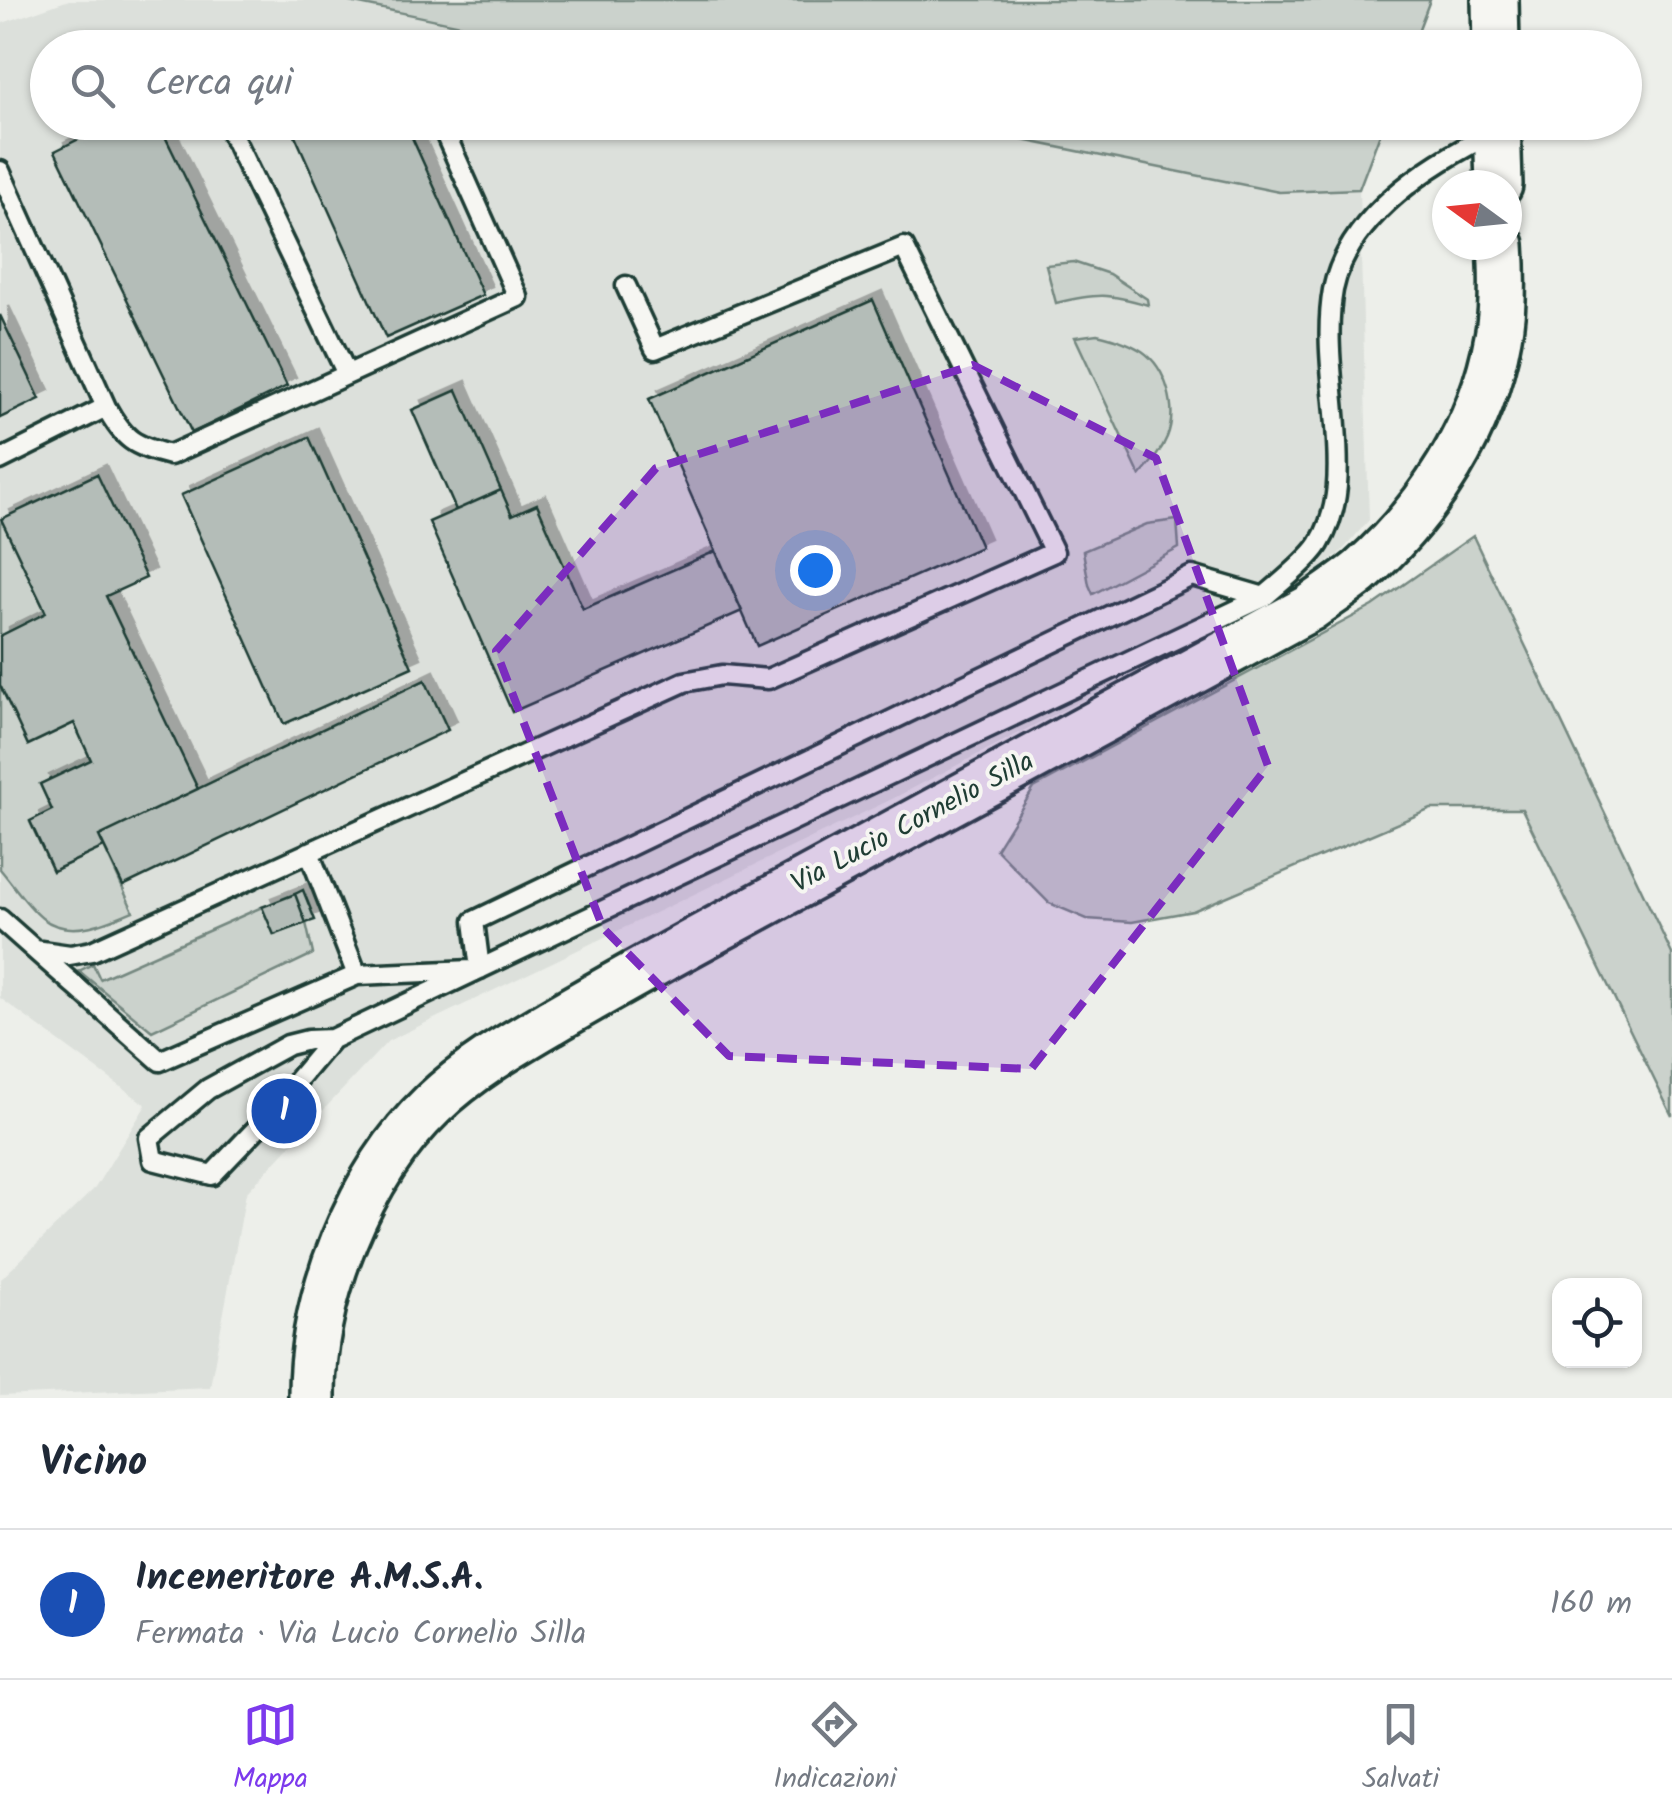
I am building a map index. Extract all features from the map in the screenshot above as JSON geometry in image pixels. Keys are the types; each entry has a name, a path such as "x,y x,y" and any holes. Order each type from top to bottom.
{"street":[{"path":"1496,0 1496,30"},
{"name":"Via Lucio Cornelio Silla","path":"1497,140 1498,170"},
{"name":"Via Lucio Cornelio Silla","path":"312,1381 320,1314 338,1256 361,1204 394,1148 433,1103 496,1055 617,983 1310,608 1357,574 1400,534 1442,478 1466,436 1486,387 1499,335 1502,260"}],"lane":[{"path":"235,140 347,374"},
{"path":"0,171 118,429 133,442 170,455 518,297 448,140"},
{"name":"Via Lucio Cornelio Silla","path":"332,1039 1264,598 1318,546 1335,504 1339,468 1330,326 1334,287 1346,255 1373,218 1407,185 1474,140"},
{"path":"35,950 70,955 92,951 684,682 722,675 768,679 1054,552 904,248 655,349 626,286"},
{"path":"0,460 106,407"},
{"path":"0,919 160,1062 357,976 480,969 474,921 1192,576 1264,598"},
{"path":"309,852 357,976"},
{"path":"332,1039 260,1126 212,1175 153,1160 149,1138 208,1089 288,1045 332,1039"}],"highlighted area":[{"path":"973,365 1156,458 1268,766 1031,1069 729,1056 603,928 496,651 656,468"}],"shaded area":[{"path":"69,0 339,0 488,30 30,30 30,140 1023,140 1279,192 1359,189 1369,520 1342,551 1296,589 892,799 388,1041 246,1193 210,1387 0,1396 0,1280 95,1188 146,1105 0,998 0,24"},
{"path":"340,0 1430,0 1419,30 485,30"},
{"path":"1023,140 1378,140 1359,189 1279,192"},
{"path":"1073,262 1109,274 1147,299 1148,305 1102,296 1056,303 1046,265"},
{"path":"1097,334 1126,343 1151,358 1168,390 1171,415 1167,437 1140,476 1075,337"},
{"path":"2,520 46,613 0,636 0,525"},
{"path":"1177,520 1179,548 1093,594 1083,551 1147,524"},
{"path":"1473,536 1672,954 1672,1116 1522,809 1431,809 1193,911 1132,922 1087,919 1049,903 996,849 1034,788 1373,606"},
{"path":"0,685 28,745 74,723 91,760 40,784 52,810 30,822 53,871 104,847 133,911 87,927 53,924 31,907 0,869"},
{"path":"262,907 274,935 306,923 313,954 152,1031 79,971 93,964 100,979"}],"building":[{"path":"77,140 167,140 287,386 192,433 55,151"},
{"path":"297,140 413,140 483,295 386,338"},
{"path":"873,300 981,547 757,646 649,399"},
{"path":"0,315 40,399 0,418"},
{"path":"457,390 501,490 456,510 412,410"},
{"path":"309,437 412,667 284,724 181,495"},
{"path":"97,474 146,578 106,596 198,789 99,836 104,847 53,871 30,821 52,810 40,784 91,760 74,723 28,745 0,685 0,636 46,613 1,519"},
{"path":"501,490 512,515 537,504 583,609 716,551 742,611 512,712 429,522"},
{"path":"425,680 448,730 123,886 99,836"},
{"path":"303,890 315,920 306,923 295,894"},
{"path":"295,894 306,923 274,935 262,907"}],"place":[{"name":"Inceneritore A.M.S.A.","path":"284,1111"}]}
